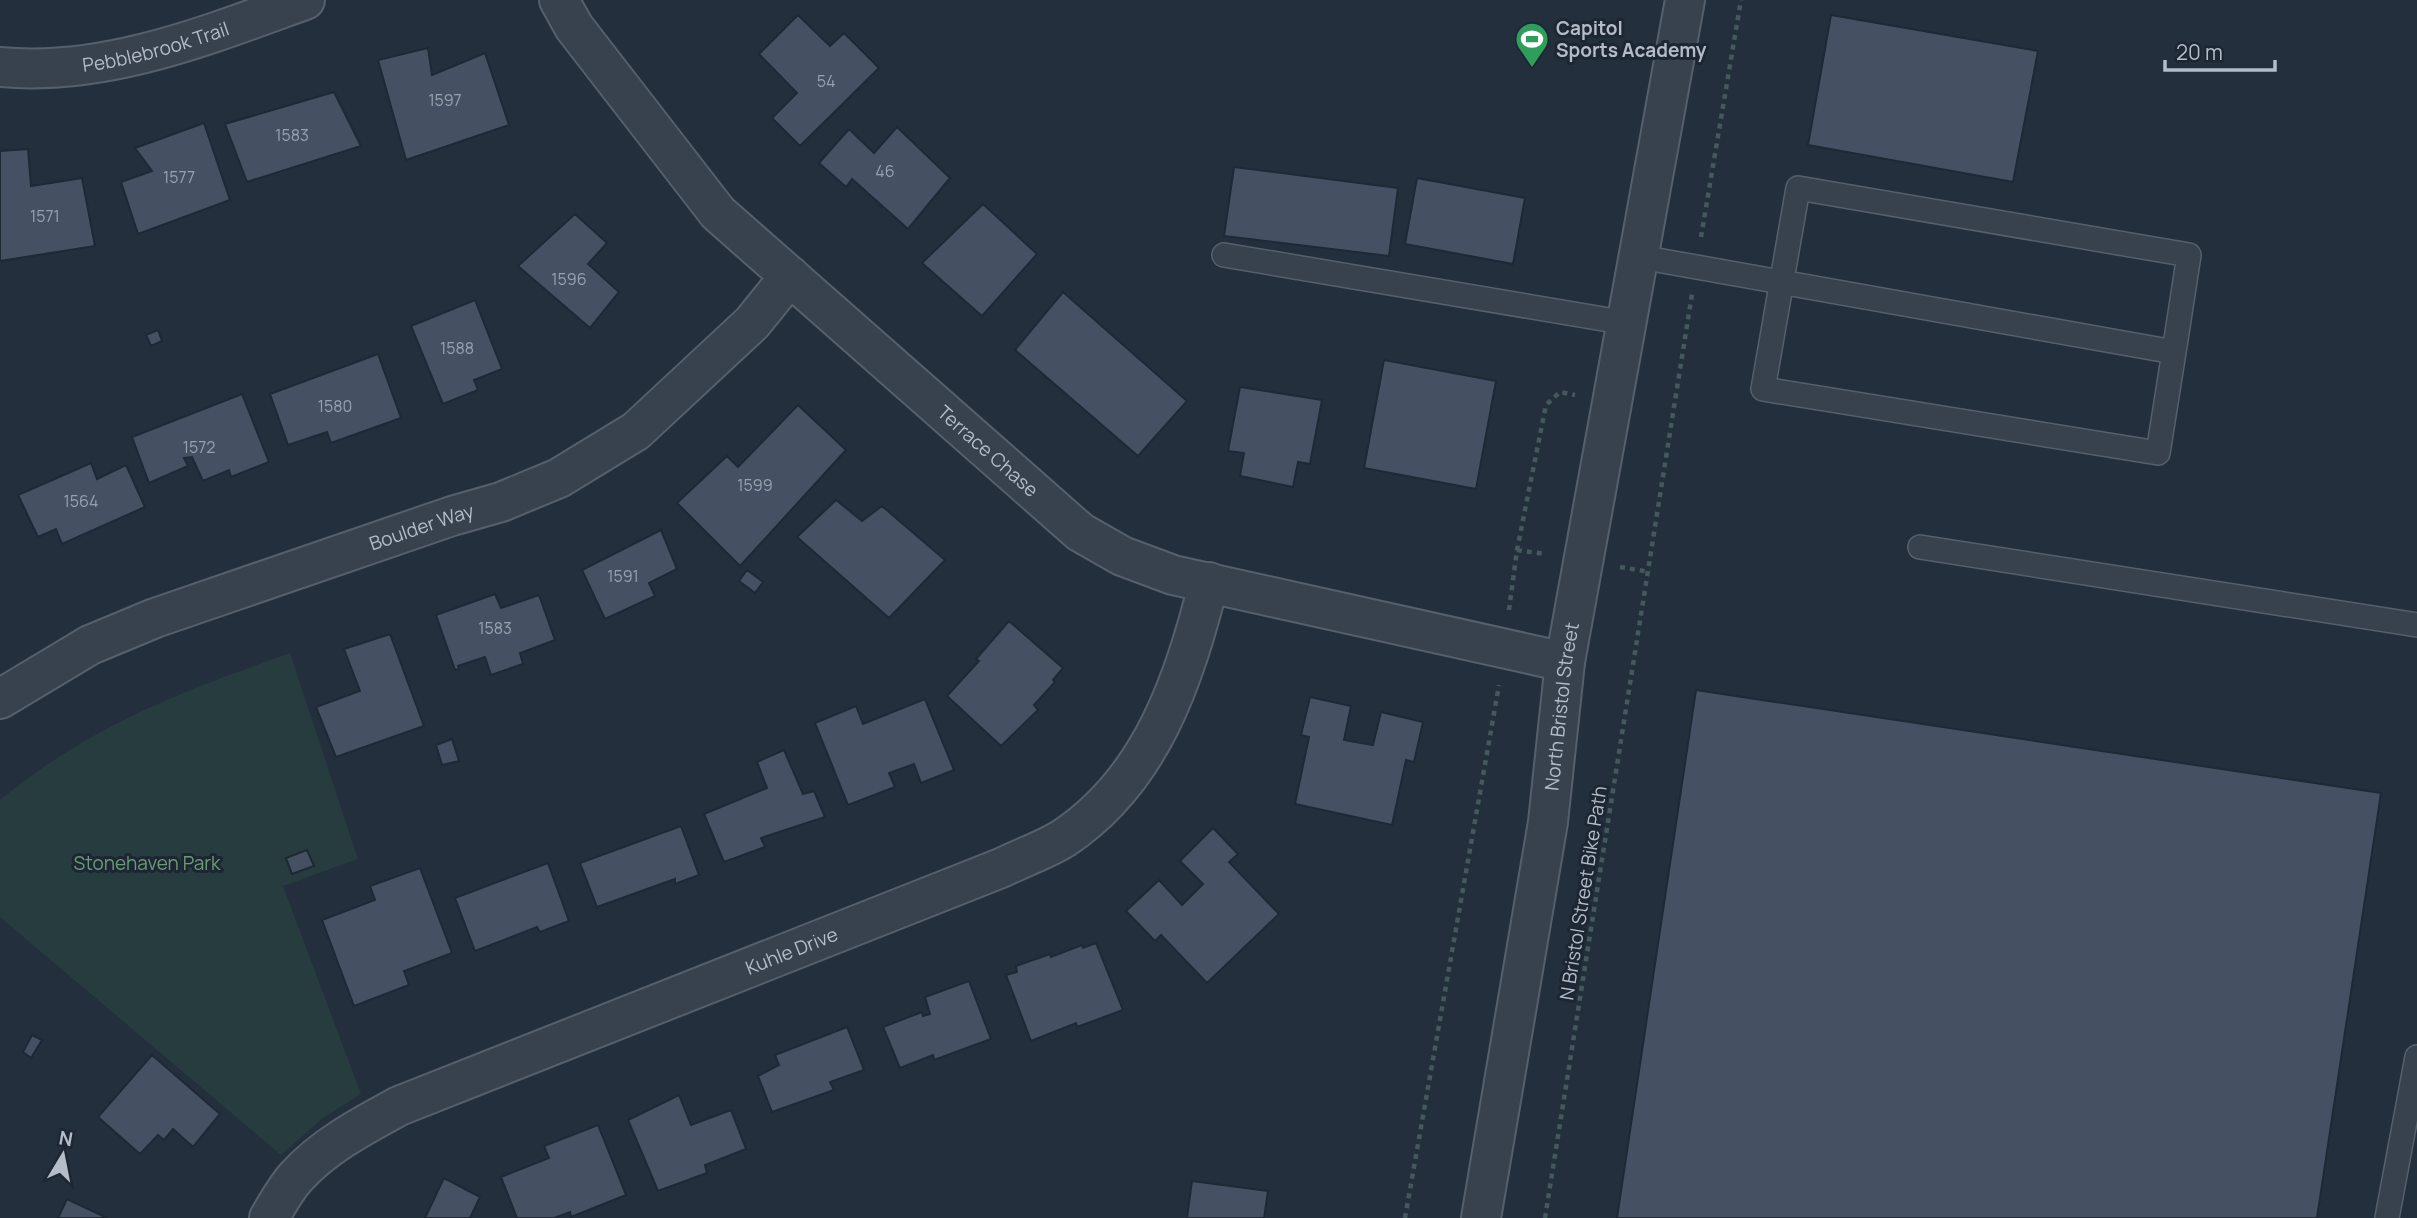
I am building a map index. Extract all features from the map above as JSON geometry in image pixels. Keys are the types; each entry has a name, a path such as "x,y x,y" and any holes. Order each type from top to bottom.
{"street":[{"name":"Pebblebrook Trail","path":"0,67 39,71 176,47 305,0"},
{"name":"Terrace Chase","path":"559,0 574,27 718,213 1080,532 1122,556 1173,575 1565,662"},
{"name":"North Bristol Street","path":"1481,1218 1548,822 1565,662 1685,0"},
{"name":"Boulder Way","path":"0,699 90,645 155,618 500,502 559,478 636,431 752,323 790,276"},
{"name":"Kuhle Drive","path":"268,1218 294,1179 315,1159 349,1133 399,1106 1001,868 1063,838 1110,800 1169,711 1193,646 1209,582"}],"lane":[{"path":"1798,188 2189,255 2174,352 2158,453 1763,388 1798,188"},
{"path":"1224,256 1628,323"},
{"path":"1640,257 2174,352"},
{"path":"1920,547 2417,625"},
{"path":"2387,1218 2417,1057"}],"path":[{"path":"1405,1218 1485,775 1517,550 1546,405 1560,392 1612,401"},
{"name":"N Bristol Street Bike Path","path":"1545,1218 1650,572"}],"green space":[{"name":"Stonehaven Park","path":"290,653 358,859 283,886 361,1094 323,1118 281,1155 0,917 0,800 68,751 138,713"}],"building":[{"path":"798,15 830,46 844,33 879,68 800,146 772,118 797,93 759,54"},
{"path":"1831,15 2038,51 2013,182 1808,145"},
{"path":"428,48 432,75 485,53 509,125 406,160 378,60"},
{"path":"334,92 361,146 247,182 225,124"},
{"path":"204,123 230,200 138,234 121,182 152,171 135,148"},
{"path":"897,127 950,178 908,229 852,179 846,187 819,163 849,129 874,153"},
{"path":"28,149 31,186 82,178 95,246 0,261 0,151"},
{"path":"1234,167 1398,188 1389,256 1224,236"},
{"path":"1417,178 1525,198 1513,264 1405,244"},
{"path":"983,204 1037,254 982,316 922,263"},
{"path":"575,214 607,243 588,264 619,292 590,328 518,266"},
{"path":"1063,292 1187,401 1138,456 1015,350"},
{"path":"475,300 502,369 474,380 478,390 443,404 411,326"},
{"path":"158,330 162,341 151,346 146,335"},
{"path":"378,354 401,418 331,443 327,432 288,445 270,394"},
{"path":"1384,360 1496,381 1476,489 1364,468"},
{"path":"1240,387 1322,400 1310,464 1298,462 1293,487 1240,476 1244,453 1228,451"},
{"path":"242,394 269,462 231,477 229,470 203,481 192,457 184,458 188,466 149,483 132,437"},
{"path":"798,405 846,450 740,566 677,503 727,456 738,467"},
{"path":"91,463 97,479 126,465 145,507 62,544 56,529 38,537 18,495"},
{"path":"836,500 862,521 882,506 945,560 889,618 797,537"},
{"path":"661,530 677,569 649,583 655,596 605,619 582,570"},
{"path":"747,570 763,582 755,593 739,581"},
{"path":"495,594 501,608 539,595 555,640 520,653 523,664 491,675 485,657 458,666 459,669 455,670 436,615"},
{"path":"1009,621 1063,668 1053,680 1055,682 1034,705 1038,710 1001,746 947,696 979,661 976,659"},
{"path":"390,634 424,726 336,757 316,707 360,691 344,649"},
{"path":"1696,690 2381,793 2317,1218 1617,1218"},
{"path":"1310,697 1351,706 1344,740 1373,745 1381,712 1423,722 1414,762 1406,760 1392,825 1295,804 1309,737 1301,735"},
{"path":"925,699 954,770 921,783 914,764 889,773 895,787 848,805 815,723 856,706 863,724"},
{"path":"452,739 459,761 442,765 436,745"},
{"path":"784,750 803,794 814,791 825,817 761,838 765,847 724,862 704,814 767,788 757,762"},
{"path":"681,826 699,875 675,884 675,879 597,907 580,863"},
{"path":"1213,828 1238,854 1229,862 1279,914 1207,983 1161,935 1155,941 1126,911 1159,880 1182,905 1203,884 1180,861"},
{"path":"307,850 314,866 292,874 286,858"},
{"path":"548,863 569,921 540,932 537,927 475,951 455,898"},
{"path":"420,868 452,953 404,971 409,985 354,1006 322,920 375,900 370,886"},
{"path":"1096,943 1123,1010 1077,1027 1076,1023 1031,1041 1006,975 1017,972 1016,966 1050,954 1051,957 1082,945 1083,948"},
{"path":"969,981 991,1039 934,1060 933,1055 900,1068 883,1027 922,1012 923,1016 930,1014 925,997"},
{"path":"847,1027 864,1070 830,1082 834,1090 772,1112 758,1076 779,1065 775,1055"},
{"path":"32,1035 42,1040 31,1058 23,1052"},
{"path":"152,1055 220,1114 193,1147 173,1129 164,1140 158,1135 140,1154 98,1117"},
{"path":"679,1095 691,1125 731,1110 746,1149 705,1165 707,1173 658,1191 628,1120"},
{"path":"598,1125 626,1195 571,1217 570,1212 554,1218 517,1218 501,1177 549,1158 544,1146"},
{"path":"444,1178 480,1197 470,1218 425,1218"},
{"path":"1192,1181 1268,1191 1264,1218 1187,1218"},
{"path":"67,1199 107,1218 58,1218"}],"place":[{"name":"Capitol Sports Academy","path":"1532,69"}]}
